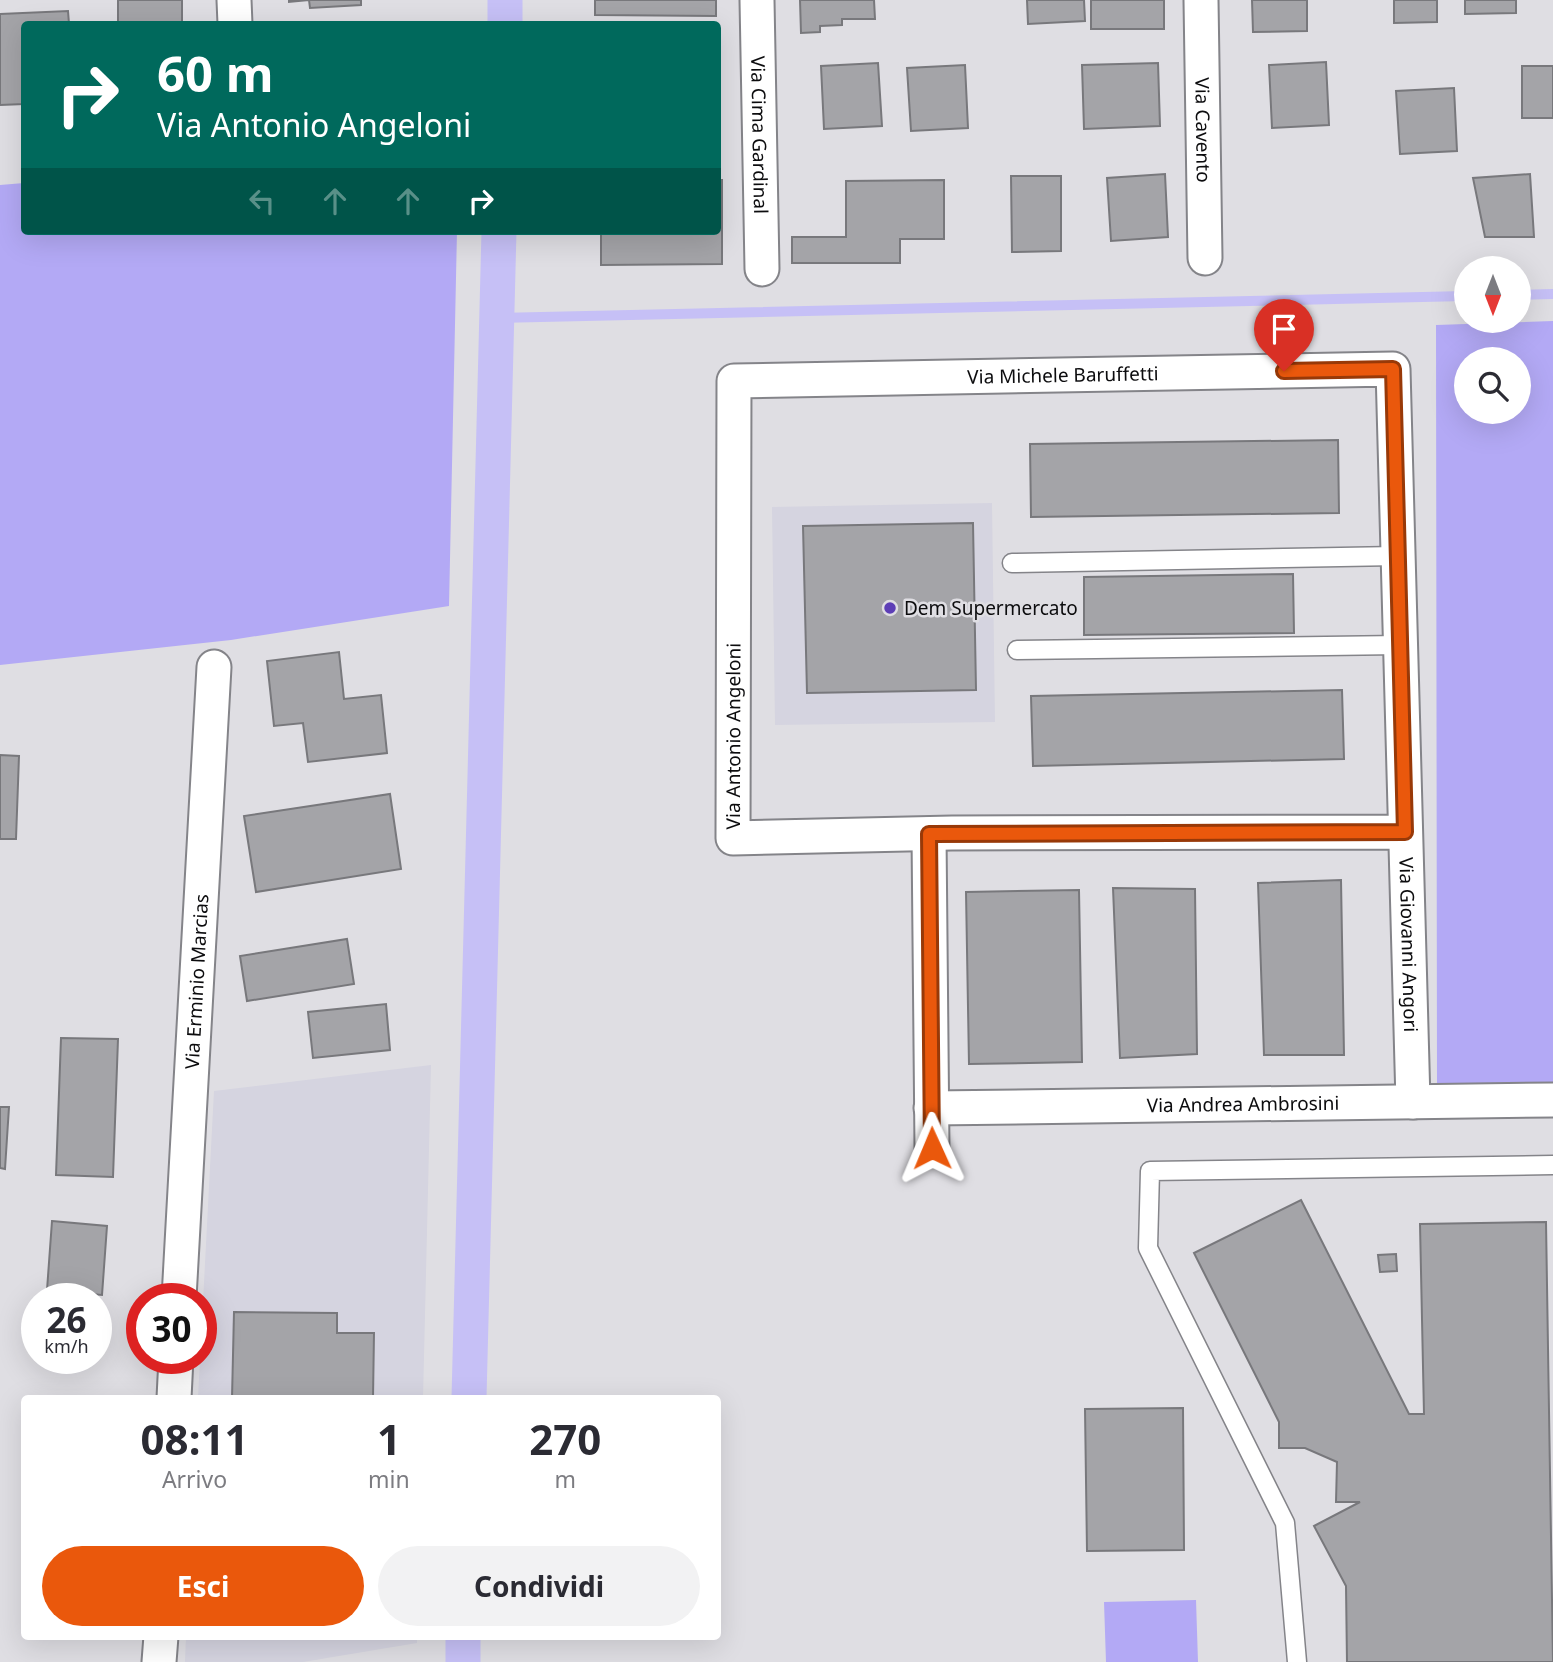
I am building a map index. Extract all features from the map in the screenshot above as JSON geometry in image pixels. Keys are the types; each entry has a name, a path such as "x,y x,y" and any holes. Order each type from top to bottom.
{"street":[{"path":"234,0 235,21"},
{"name":"Via Cima Gardinal","path":"757,0 762,269"},
{"name":"Via Cavento","path":"1201,0 1205,258"},
{"name":"Via Michele Baruffetti","path":"734,381 1393,369"},
{"name":"Via Giovanni Angori","path":"1393,369 1413,1102"},
{"name":"Via Antonio Angeloni","path":"734,381 733,838 929,834 1405,832"},
{"name":"Via Erminio Marcias","path":"180,1283 214,667"},
{"path":"929,834 932,1148"},
{"name":"Via Andrea Ambrosini","path":"931,1108 1553,1100"},
{"path":"174,1395 175,1374"},
{"path":"159,1662 161,1640"}],"lane":[{"path":"1012,563 1397,556"},
{"path":"1017,650 1400,645"},
{"path":"1297,1662 1285,1523 1148,1248 1150,1171 1553,1165"}],"shaded area":[{"path":"21,183 21,235 457,235 449,606 231,640 0,665 0,185"},
{"path":"1553,321 1553,1082 1437,1086 1436,325 1454,324 1454,333 1531,333 1531,322"},
{"path":"992,503 995,722 775,725 772,507"},
{"path":"431,1065 423,1395 198,1395 199,1374 217,1374 217,1283 204,1283 214,1091"},
{"path":"1196,1600 1198,1662 1106,1662 1104,1602"},
{"path":"186,1640 417,1640 417,1643 303,1662 185,1662"}],"building":[{"path":"118,0 182,0 182,21 118,21"},
{"path":"309,0 361,0 361,5 310,8"},
{"path":"595,0 716,0 716,16 595,15"},
{"path":"800,0 874,0 875,19 842,19 842,25 820,26 820,32 801,33"},
{"path":"1027,0 1084,0 1085,21 1028,24"},
{"path":"1091,0 1164,0 1164,29 1091,29"},
{"path":"1252,0 1307,0 1307,31 1253,32"},
{"path":"1394,0 1437,0 1437,22 1394,23"},
{"path":"1465,0 1516,0 1516,13 1465,14"},
{"path":"68,11 69,21 21,21 21,104 0,105 0,14"},
{"path":"1326,62 1329,125 1272,128 1269,65"},
{"path":"878,63 882,126 824,129 821,66"},
{"path":"1158,63 1160,126 1084,129 1082,65"},
{"path":"965,65 968,128 911,131 907,68"},
{"path":"1522,66 1553,66 1553,118 1522,118"},
{"path":"1454,88 1457,151 1400,154 1396,91"},
{"path":"1165,174 1168,237 1111,241 1107,178"},
{"path":"1530,174 1534,237 1485,237 1473,178"},
{"path":"1011,176 1061,176 1061,251 1012,252"},
{"path":"722,180 722,264 601,265 601,235 721,235"},
{"path":"944,180 944,239 900,239 900,263 792,263 792,237 846,237 846,181"},
{"path":"1338,440 1339,513 1031,517 1030,444"},
{"name":"Dem Supermercato","path":"973,523 976,690 807,693 803,526"},
{"path":"1293,574 1294,633 1084,635 1084,577"},
{"path":"339,652 344,699 381,695 387,753 308,762 303,723 274,726 267,661"},
{"path":"1342,690 1344,759 1033,766 1031,696"},
{"path":"0,755 19,756 16,839 0,839"},
{"path":"390,794 401,869 256,892 244,816"},
{"path":"1341,880 1344,1055 1264,1055 1258,883"},
{"path":"1113,888 1195,889 1197,1054 1120,1058"},
{"path":"1079,890 1082,1062 969,1064 966,892"},
{"path":"347,939 354,984 247,1001 240,956"},
{"path":"386,1004 390,1050 313,1058 308,1012"},
{"path":"61,1038 118,1039 113,1177 56,1175"},
{"path":"0,1107 9,1107 5,1169 0,1168"},
{"path":"1301,1200 1409,1414 1424,1414 1420,1224 1546,1222 1553,1662 1347,1662 1346,1586 1314,1526 1360,1502 1336,1502 1337,1462 1305,1448 1279,1448 1279,1422 1194,1253"},
{"path":"52,1221 107,1226 103,1283 48,1283"},
{"path":"1396,1254 1397,1271 1380,1272 1378,1255"},
{"path":"234,1312 337,1313 337,1333 374,1333 373,1395 232,1395"},
{"path":"1183,1408 1184,1550 1087,1551 1085,1409"}],"waterway":[{"path":"505,0 505,21"},
{"path":"469,1395 499,235"},
{"path":"1531,295 1553,294"},
{"path":"497,318 1454,296"},
{"path":"463,1640 463,1662"}],"place":[{"name":"Dem Supermercato","path":"890,608"}],"route":[{"path":"932,1148 929,834 1405,832 1393,369 1284,371"}]}
